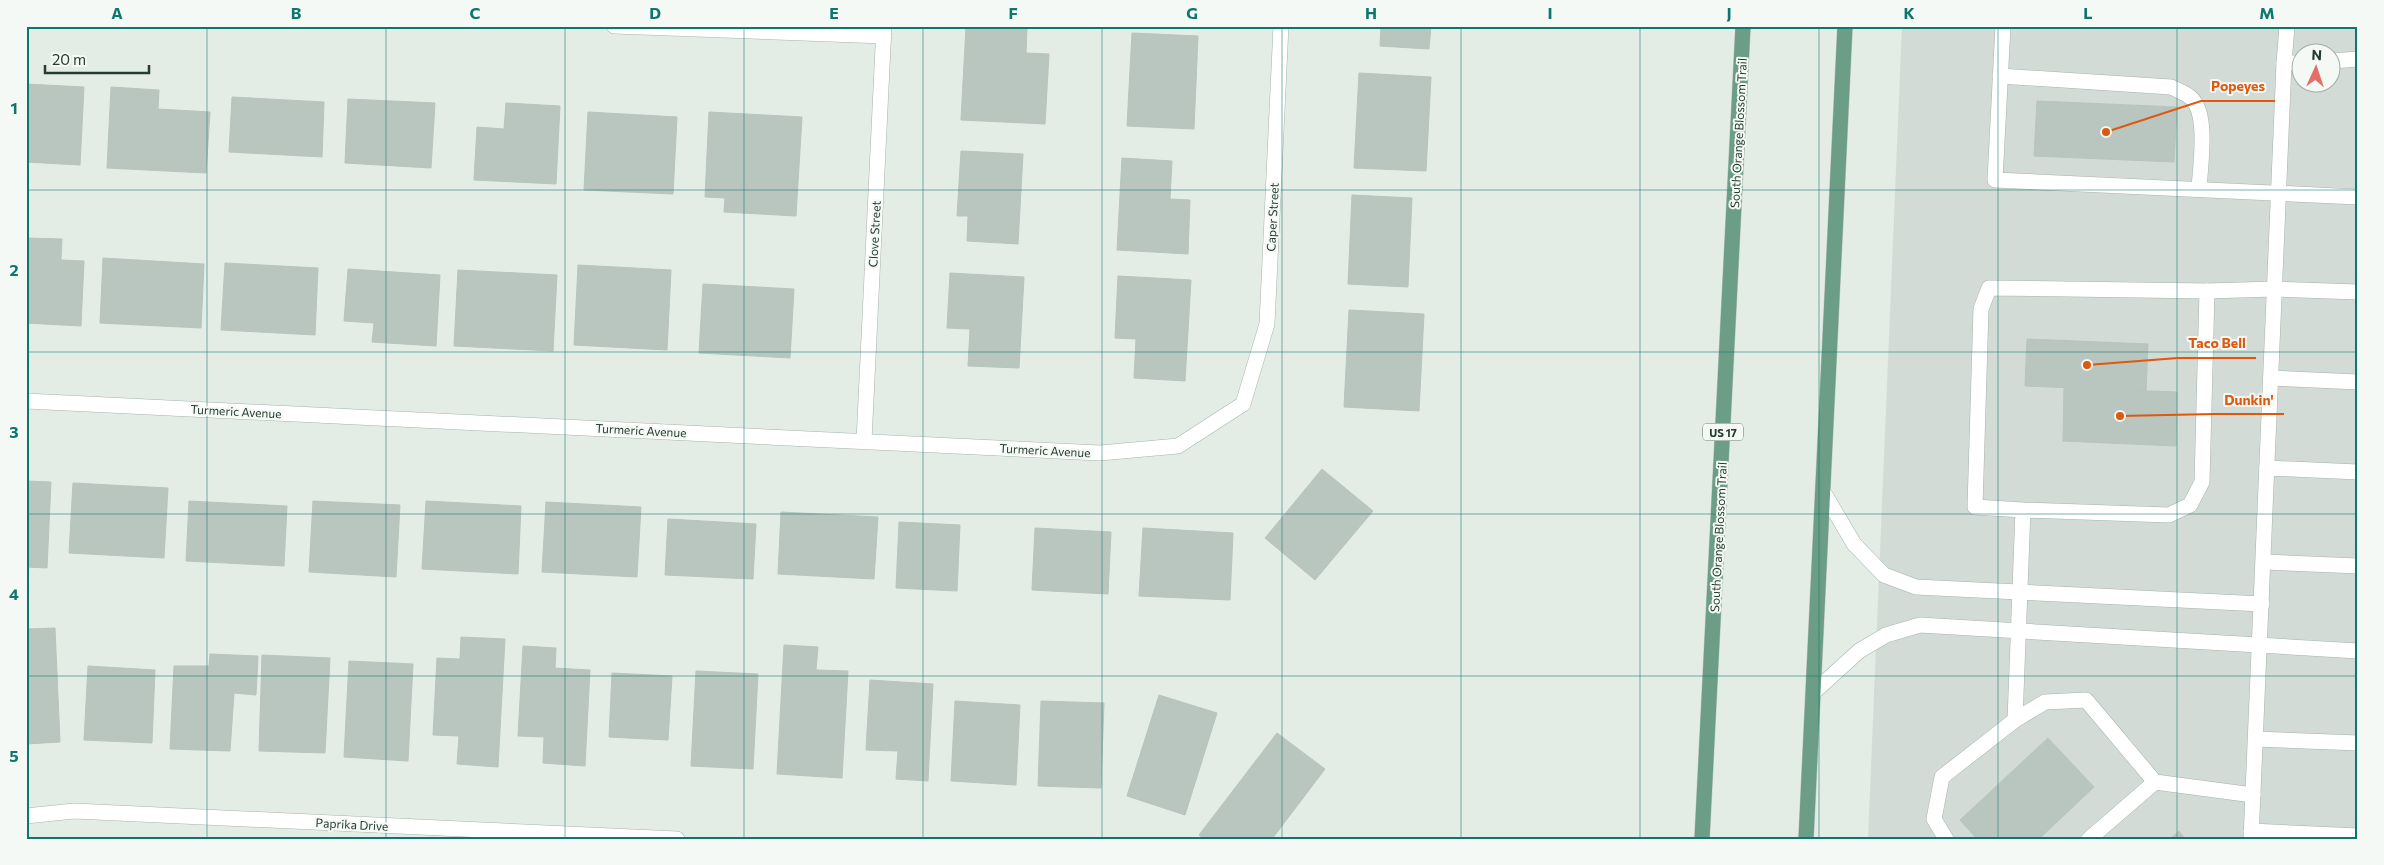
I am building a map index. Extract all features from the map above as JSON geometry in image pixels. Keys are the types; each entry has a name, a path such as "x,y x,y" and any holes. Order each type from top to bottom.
{"main road":[{"name":"South Orange Blossom Trail","path":"1702,839 1744,26"},
{"path":"1806,839 1824,492 1844,26"}],"street":[{"path":"614,26 884,31"},
{"name":"Caper Street","path":"1243,404 1267,324 1281,26"},
{"path":"2003,26 1996,180 2358,197"},
{"path":"2287,26 2251,835 2358,836"},
{"name":"Clove Street","path":"864,441 884,31"},
{"path":"2342,60 2358,59"},
{"path":"2284,64 2292,63"},
{"path":"2000,76 2171,87 2192,99 2201,119 2202,148 2199,189"},
{"path":"2207,291 2202,482 2190,506 2170,515 1975,507 1981,309 1989,288 2207,291 2275,289 2358,292"},
{"path":"2271,378 2358,382"},
{"name":"Turmeric Avenue","path":"26,401 1100,453 1178,446 1243,404"},
{"path":"2268,468 2358,472"},
{"path":"1824,492 1854,544 1884,575 1916,587 2262,604"},
{"path":"2015,720 2019,591 2024,510"},
{"path":"2264,562 2358,566"},
{"path":"1814,692 1859,651 1886,635 1920,625 2260,646 2358,650"},
{"path":"1946,839 1934,819 1942,777 2015,720 2045,702 2086,700 2155,782 2253,795"},
{"path":"2256,739 2358,743"},
{"path":"2089,839 2155,782"},
{"name":"Paprika Drive","path":"26,816 74,811 677,839"}],"shaded area":[{"path":"1902,26 2358,26 2358,839 1868,839"}],"building":[{"path":"966,26 1027,27 1026,53 1049,54 1045,124 961,120"},
{"path":"1381,26 1431,26 1429,49 1380,46"},
{"path":"1132,33 1198,36 1194,129 1127,126"},
{"path":"1359,73 1431,77 1426,171 1354,168"},
{"path":"26,84 84,87 80,165 26,162"},
{"path":"111,87 159,90 158,109 210,112 206,173 107,168"},
{"path":"232,97 324,102 322,157 229,152"},
{"path":"348,99 435,103 431,168 345,163"},
{"path":"2037,101 2177,107 2174,162 2034,156"},
{"path":"506,103 560,106 556,184 474,180 477,127 504,129"},
{"path":"588,112 677,117 673,194 584,190"},
{"path":"709,112 802,117 796,216 724,212 725,198 705,197"},
{"path":"961,151 1023,154 1018,244 967,241 968,216 957,216"},
{"path":"1122,158 1172,161 1170,199 1190,200 1188,254 1117,250"},
{"path":"1352,195 1412,198 1408,287 1348,284"},
{"path":"26,238 62,239 61,260 84,261 81,326 26,323"},
{"path":"103,258 204,264 201,328 100,323"},
{"path":"225,263 318,268 315,335 221,330"},
{"path":"578,265 671,270 667,350 574,345"},
{"path":"348,269 440,275 436,346 372,342 374,323 344,321"},
{"path":"458,270 557,275 553,351 454,346"},
{"path":"950,273 1024,277 1019,368 968,366 970,329 947,328"},
{"path":"1118,276 1191,280 1185,381 1134,378 1136,339 1115,338"},
{"path":"703,284 794,289 790,358 699,353"},
{"path":"1349,310 1424,314 1419,411 1344,407"},
{"path":"2027,339 2148,344 2146,391 2025,386"},
{"path":"2064,388 2177,392 2176,446 2063,441"},
{"path":"1322,469 1373,511 1315,580 1265,538"},
{"path":"26,481 51,482 47,568 26,567"},
{"path":"73,483 168,488 164,558 69,553"},
{"path":"189,501 287,506 284,566 186,561"},
{"path":"313,501 400,505 396,577 309,572"},
{"path":"426,501 521,506 518,574 422,569"},
{"path":"546,502 641,507 637,577 542,572"},
{"path":"781,512 878,517 874,579 778,574"},
{"path":"668,519 756,524 753,579 665,575"},
{"path":"899,522 960,525 957,591 896,588"},
{"path":"1035,528 1111,532 1108,594 1032,590"},
{"path":"1143,528 1233,533 1230,600 1139,596"},
{"path":"55,628 60,742 26,744 26,629"},
{"path":"461,637 505,639 498,767 457,764 459,736 433,735 437,658 460,659"},
{"path":"784,645 818,647 816,670 848,671 842,778 777,774"},
{"path":"523,646 556,648 555,668 590,670 585,766 543,763 544,737 518,736"},
{"path":"210,654 258,656 256,695 234,693 230,751 170,749 174,666 209,666"},
{"path":"262,655 330,658 325,753 259,751"},
{"path":"349,661 413,664 408,761 344,757"},
{"path":"88,666 155,670 152,743 84,740"},
{"path":"696,671 758,674 753,769 691,766"},
{"path":"612,673 672,676 668,740 609,737"},
{"path":"870,680 933,684 928,781 896,779 898,751 866,750"},
{"path":"1159,695 1217,713 1185,815 1127,796"},
{"path":"955,701 1020,705 1016,785 951,781"},
{"path":"1041,701 1104,703 1101,788 1038,786"},
{"path":"1277,733 1325,769 1272,839 1204,839 1199,835"},
{"path":"2048,738 2094,787 2039,839 1977,839 1960,820"},
{"path":"2179,831 2185,839 2170,839"}],"place":[{"name":"Popeyes","path":"2106,132"},
{"name":"Taco Bell","path":"2087,365"},
{"name":"Dunkin'","path":"2120,416"}]}
